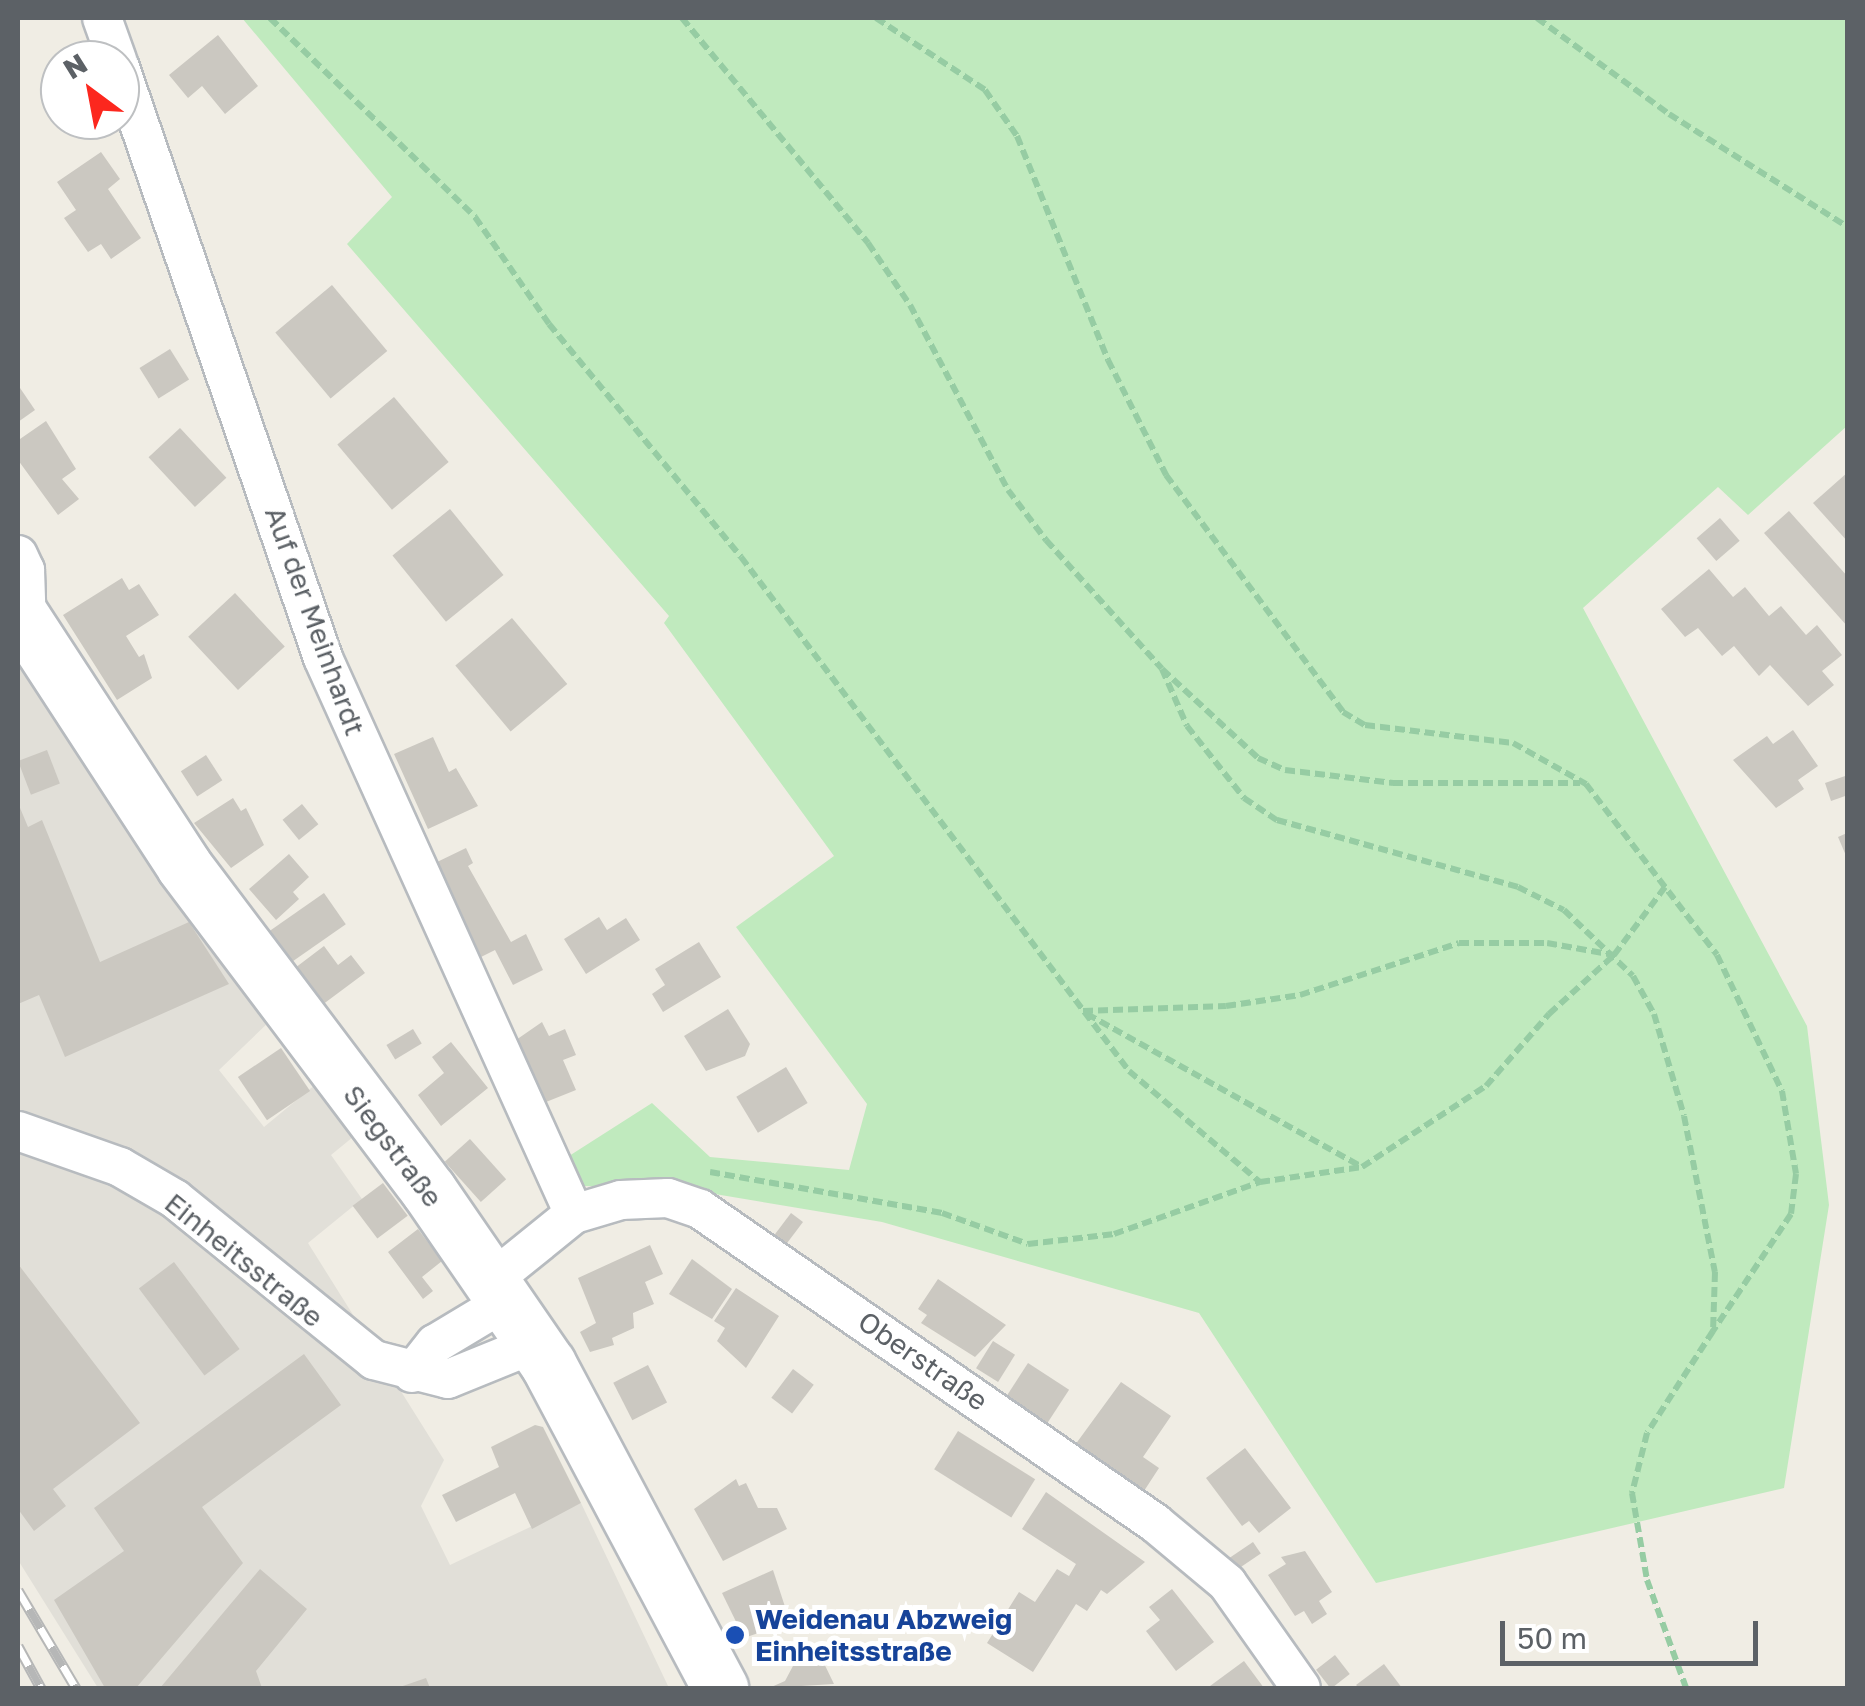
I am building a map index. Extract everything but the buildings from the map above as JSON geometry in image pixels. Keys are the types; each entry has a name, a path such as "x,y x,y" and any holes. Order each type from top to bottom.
{"street":[{"name":"Auf der Meinhardt","path":"140,126 323,658 574,1214"},
{"name":"Siegstraße","path":"18,555 25,570 22,619 184,866 510,1309 605,1464 720,1688"},
{"name":"Einheitsstraße","path":"18,1131 120,1168 174,1199 348,1344 412,1373 448,1379 510,1309"},
{"name":"Oberstraße","path":"510,1309 574,1214 621,1200 668,1198 700,1209 1156,1523 1227,1584 1301,1688"},
{"path":"412,1373 435,1344 510,1309"}],"path":[{"path":"270,18 475,217 549,324 741,557 1129,1071 1260,1182"},
{"path":"682,18 868,243 910,305 1008,490 1046,540 1162,668 1258,758 1285,770 1393,783 1553,779 1586,784"},
{"path":"876,18 939,53 985,90 1017,136 1108,360 1166,476 1343,712 1365,725 1513,743 1586,784 1718,955 1782,1091 1796,1174 1791,1214 1648,1433 1632,1493 1647,1580 1686,1688"},
{"path":"1537,18 1669,114 1848,227"},
{"path":"1162,668 1187,726 1220,775 1276,820 1518,886 1564,910 1614,955 1654,1014 1684,1116 1714,1272 1713,1331"},
{"path":"694,1171 942,1213 1028,1244 1114,1234 1260,1182 1362,1167 1486,1086 1549,1014 1614,955 1664,886"},
{"path":"1082,1011 1226,1006 1300,995 1459,943 1547,943 1614,955"},
{"path":"1082,1011 1362,1167"}],"shaded area":[{"path":"18,648 270,1021 219,1070 264,1127 316,1084 353,1137 331,1155 362,1199 308,1243 444,1460 421,1506 450,1565 581,1503 669,1688 98,1688 18,1560"}],"green space":[{"path":"242,18 1847,18 1847,426 1748,515 1718,487 1583,608 1807,1026 1829,1205 1784,1488 1376,1583 1199,1313 882,1222 685,1189 583,1186 569,1156 652,1103 710,1157 849,1170 867,1104 736,927 834,856 664,623 669,616 347,244 392,197"}],"railway":[{"path":"18,1590 76,1688"},
{"path":"18,1646 41,1688"}],"place":[{"name":"Weidenau Abzweig Einheitsstraße","path":"735,1635"}]}
